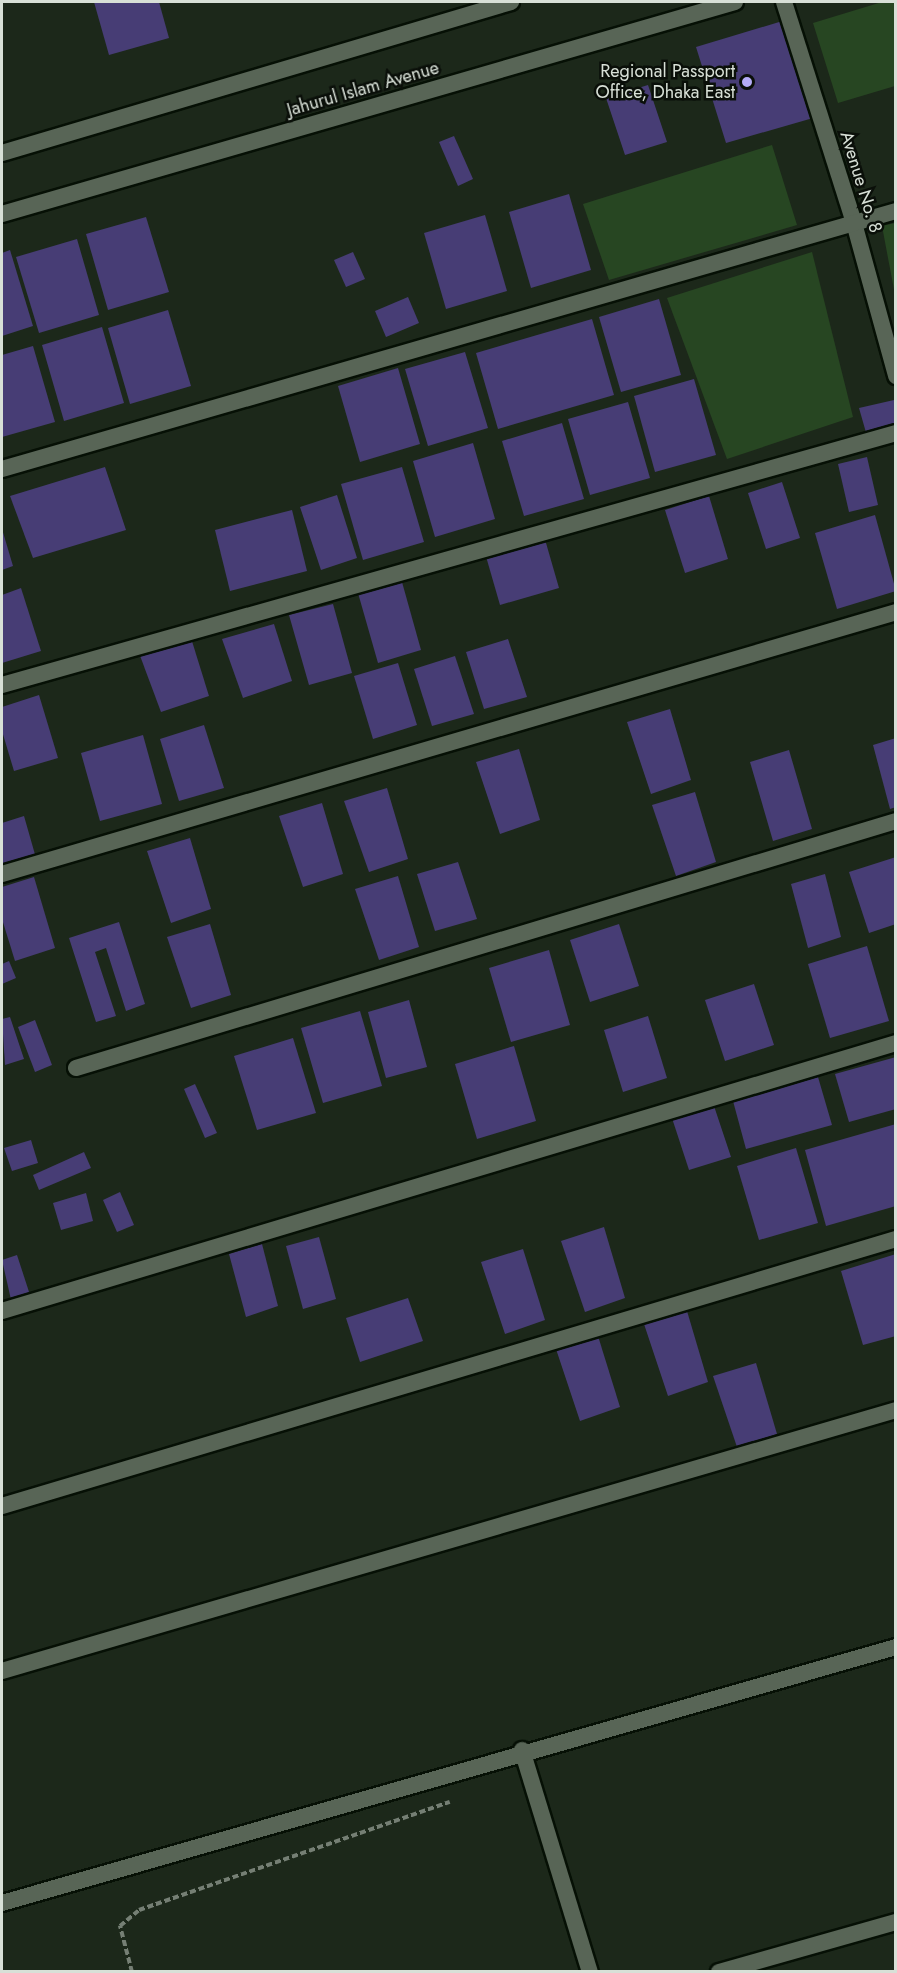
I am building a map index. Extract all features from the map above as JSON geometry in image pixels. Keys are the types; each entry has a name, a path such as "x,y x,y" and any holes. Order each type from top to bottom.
{"street":[{"path":"2,153 511,2"},
{"name":"Jahurul Islam Avenue","path":"2,214 735,2"},
{"name":"Avenue No. 8","path":"784,2 854,223 896,376"},
{"path":"2,469 896,211"},
{"path":"2,685 896,433"},
{"path":"2,874 896,612"},
{"path":"76,1068 896,821"},
{"path":"2,1311 896,1043"},
{"path":"2,1506 896,1239"},
{"path":"2,1671 896,1410"},
{"path":"2,1904 522,1750 896,1647"},
{"path":"522,1750 590,1971"},
{"path":"719,1971 896,1922"}],"path":[{"path":"132,1971 120,1926 139,1910 454,1801"}],"green space":[{"path":"882,2 895,2 895,86 838,103 813,23"},
{"path":"772,145 797,225 609,280 583,204"},
{"path":"896,224 895,295 882,226"},
{"path":"812,252 853,417 727,459 667,298"}],"building":[{"path":"94,2 159,2 169,38 109,55"},
{"path":"789,19 820,116 726,143 696,47"},
{"path":"648,85 667,142 625,155 606,98"},
{"path":"454,136 473,179 458,186 439,142"},
{"path":"569,194 591,270 531,288 509,212"},
{"path":"485,215 507,291 446,309 424,233"},
{"path":"146,217 169,292 108,310 86,234"},
{"path":"77,239 99,315 39,333 16,257"},
{"path":"10,250 33,326 2,336 2,253"},
{"path":"353,252 365,279 346,287 334,260"},
{"path":"408,297 419,323 386,337 375,311"},
{"path":"659,299 681,375 621,392 599,317"},
{"path":"168,310 191,386 130,404 108,328"},
{"path":"592,319 614,395 498,429 476,353"},
{"path":"102,327 124,403 64,421 42,345"},
{"path":"33,346 55,422 2,437 2,355"},
{"path":"465,352 488,428 428,446 405,369"},
{"path":"398,368 420,444 360,462 338,386"},
{"path":"694,379 716,455 655,472 634,396"},
{"path":"894,400 896,429 867,436 859,408"},
{"path":"628,402 650,478 590,495 568,419"},
{"path":"562,423 584,499 524,516 502,441"},
{"path":"473,443 495,519 435,537 413,461"},
{"path":"867,457 878,505 849,512 838,464"},
{"path":"105,467 126,530 33,558 10,496"},
{"path":"402,467 424,542 363,560 341,484"},
{"path":"782,482 800,538 766,549 748,493"},
{"path":"337,495 357,558 321,570 300,507"},
{"path":"709,496 728,559 685,573 665,510"},
{"path":"292,510 307,571 230,591 215,530"},
{"path":"875,515 896,591 837,609 815,533"},
{"path":"2,529 13,566 2,570"},
{"path":"544,536 559,588 500,605 485,553"},
{"path":"402,582 421,650 378,663 358,593"},
{"path":"21,588 41,651 2,663 2,595"},
{"path":"333,604 352,673 309,685 289,615"},
{"path":"274,624 292,681 243,698 222,639"},
{"path":"191,638 209,696 161,712 139,653"},
{"path":"508,639 527,697 484,709 466,652"},
{"path":"455,656 474,714 432,726 414,669"},
{"path":"398,663 417,725 373,739 354,676"},
{"path":"39,695 58,758 14,771 2,731 2,707"},
{"path":"670,709 691,780 651,794 627,722"},
{"path":"204,725 224,788 179,801 160,739"},
{"path":"143,735 162,804 100,821 81,753"},
{"path":"896,738 896,807 890,809 873,745"},
{"path":"519,749 540,820 500,834 476,762"},
{"path":"789,750 812,829 773,841 750,762"},
{"path":"387,788 408,859 369,872 344,801"},
{"path":"695,792 716,862 676,876 652,805"},
{"path":"322,803 343,874 303,887 279,816"},
{"path":"24,816 36,858 2,867 2,823"},
{"path":"190,838 211,909 171,923 147,851"},
{"path":"896,857 896,924 869,933 849,872"},
{"path":"458,862 477,919 435,931 417,874"},
{"path":"825,874 841,937 808,948 791,884"},
{"path":"398,876 419,947 379,960 355,889"},
{"path":"34,877 55,948 15,961 2,919 2,887"},
{"path":"119,922 145,1004 126,1011 106,948 95,952 116,1016 96,1022 69,938"},
{"path":"210,924 231,995 191,1008 167,937"},
{"path":"619,924 639,986 590,1002 570,940"},
{"path":"867,946 889,1021 830,1038 808,964"},
{"path":"549,950 570,1025 511,1042 489,968"},
{"path":"9,961 16,978 2,984 2,964"},
{"path":"754,984 774,1045 725,1061 705,1000"},
{"path":"409,1000 427,1067 386,1078 368,1012"},
{"path":"360,1011 382,1086 323,1103 301,1028"},
{"path":"648,1016 667,1078 623,1092 604,1030"},
{"path":"10,1017 24,1059 5,1065 2,1019"},
{"path":"35,1020 52,1065 35,1072 18,1027"},
{"path":"293,1038 316,1113 257,1130 234,1056"},
{"path":"514,1046 536,1121 477,1139 455,1064"},
{"path":"896,1057 896,1109 849,1122 835,1074"},
{"path":"818,1077 832,1125 746,1149 733,1101"},
{"path":"195,1084 217,1133 205,1138 184,1089"},
{"path":"712,1100 731,1157 689,1170 670,1112"},
{"path":"896,1124 896,1206 826,1226 805,1150"},
{"path":"31,1140 38,1163 12,1171 4,1148"},
{"path":"796,1148 818,1223 759,1240 737,1166"},
{"path":"84,1152 91,1168 39,1190 33,1175"},
{"path":"120,1192 134,1225 117,1232 103,1200"},
{"path":"86,1193 93,1221 61,1230 53,1203"},
{"path":"604,1227 625,1298 585,1312 561,1241"},
{"path":"319,1237 336,1299 303,1309 286,1246"},
{"path":"262,1244 278,1306 246,1317 229,1254"},
{"path":"523,1249 545,1320 505,1334 481,1262"},
{"path":"896,1254 896,1336 863,1345 841,1271"},
{"path":"17,1255 31,1298 12,1304 2,1260"},
{"path":"408,1298 423,1341 360,1362 346,1318"},
{"path":"687,1311 708,1382 668,1396 644,1324"},
{"path":"598,1336 620,1407 580,1421 556,1349"},
{"path":"756,1363 777,1434 737,1447 713,1376"}],"place":[{"name":"Regional Passport Office, Dhaka East","path":"747,82"}]}
